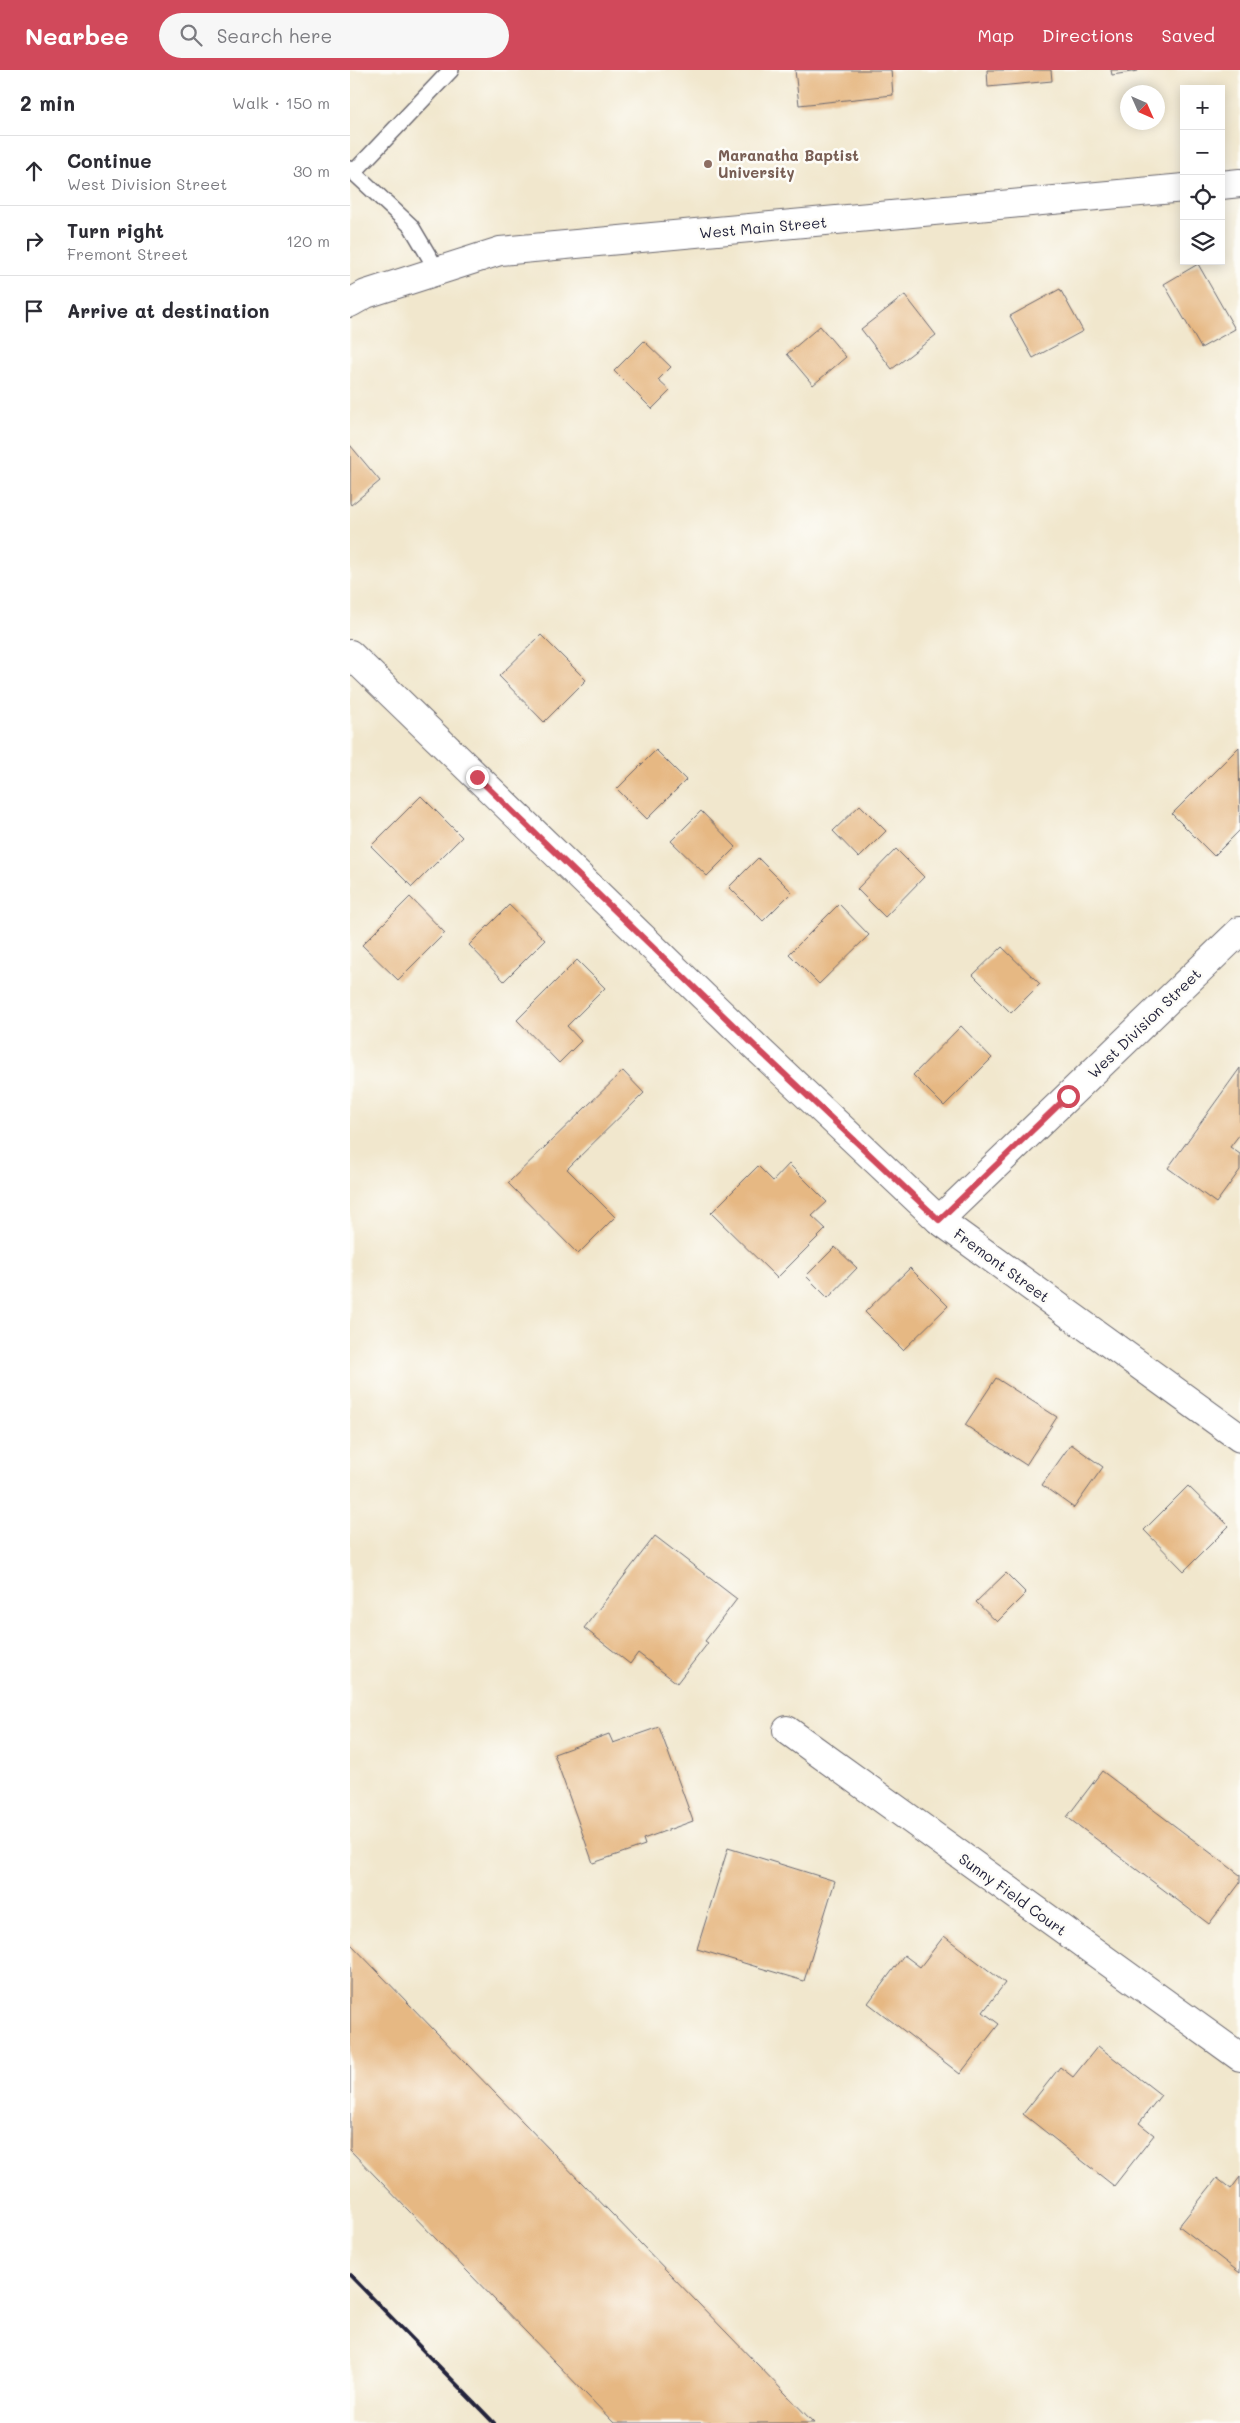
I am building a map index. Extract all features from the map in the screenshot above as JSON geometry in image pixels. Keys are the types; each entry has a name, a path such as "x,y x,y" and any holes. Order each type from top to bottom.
{"street":[{"path":"1225,184 1240,183"},
{"name":"West Main Street","path":"350,303 366,294 500,251 1180,188"},
{"name":"Fremont Street","path":"350,654 760,1051 939,1220 1240,1438"},
{"name":"West Division Street","path":"939,1220 1240,931"},
{"name":"Sunny Field Court","path":"787,1730 1240,2058"}],"lane":[{"path":"437,270 411,226 352,171 451,70"}],"building":[{"path":"795,70 891,70 893,95 799,105"},
{"path":"987,70 1051,70 1052,81 988,87"},
{"path":"1111,70 1138,70 1138,71 1112,75"},
{"path":"1199,265 1235,329 1201,348 1164,284"},
{"path":"1060,289 1083,331 1033,358 1010,316"},
{"path":"905,295 936,335 892,369 861,329"},
{"path":"820,326 846,357 813,385 787,354"},
{"path":"644,341 671,367 658,380 670,391 652,409 614,371"},
{"path":"350,445 380,481 351,505 350,503"},
{"path":"541,635 586,680 544,722 499,676"},
{"path":"1239,747 1240,830 1214,856 1172,814"},
{"path":"656,750 686,780 647,819 617,789"},
{"path":"421,796 462,837 412,887 371,846"},
{"path":"860,805 886,831 859,858 833,831"},
{"path":"701,811 736,847 707,876 671,841"},
{"path":"896,849 924,877 885,917 857,889"},
{"path":"758,858 792,892 763,921 729,887"},
{"path":"410,897 445,933 398,980 362,945"},
{"path":"839,904 869,935 819,984 789,954"},
{"path":"509,905 545,940 504,981 469,945"},
{"path":"1002,947 1040,984 1011,1013 973,975"},
{"path":"577,960 605,988 567,1026 581,1041 559,1063 517,1020"},
{"path":"961,1026 992,1058 944,1106 913,1075"},
{"path":"1240,1068 1240,1134 1230,1147 1240,1154 1240,1170 1216,1203 1168,1168"},
{"path":"623,1071 644,1093 567,1169 615,1217 578,1254 508,1183"},
{"path":"789,1164 827,1202 812,1216 826,1229 777,1278 711,1213 758,1166 773,1181"},
{"path":"835,1247 857,1268 828,1298 806,1276"},
{"path":"910,1268 948,1306 903,1350 865,1312"},
{"path":"996,1378 1057,1417 1026,1465 965,1425"},
{"path":"1071,1444 1103,1467 1074,1508 1042,1485"},
{"path":"1188,1486 1229,1526 1184,1571 1144,1530"},
{"path":"655,1536 737,1599 705,1641 708,1643 677,1683 638,1653 630,1664 584,1628"},
{"path":"1006,1573 1026,1593 997,1622 976,1602"},
{"path":"659,1727 693,1821 643,1839 645,1845 593,1863 554,1754 609,1734 613,1743"},
{"path":"1102,1771 1240,1875 1240,1883 1209,1924 1067,1817"},
{"path":"728,1848 835,1881 804,1981 697,1949"},
{"path":"944,1936 1005,1983 983,2012 999,2024 960,2074 868,2003 904,1955 920,1967"},
{"path":"350,1943 814,2423 614,2423 350,2150"},
{"path":"1098,2046 1161,2095 1139,2123 1154,2135 1114,2186 1023,2114 1060,2067 1073,2077"},
{"path":"1240,2177 1240,2273 1179,2226 1217,2178 1231,2189"}],"railway":[{"path":"350,2275 494,2423"}],"place":[{"name":"Maranatha Baptist University","path":"708,164"}],"route":[{"path":"477,777 760,1051 939,1220 1068,1096"}]}
